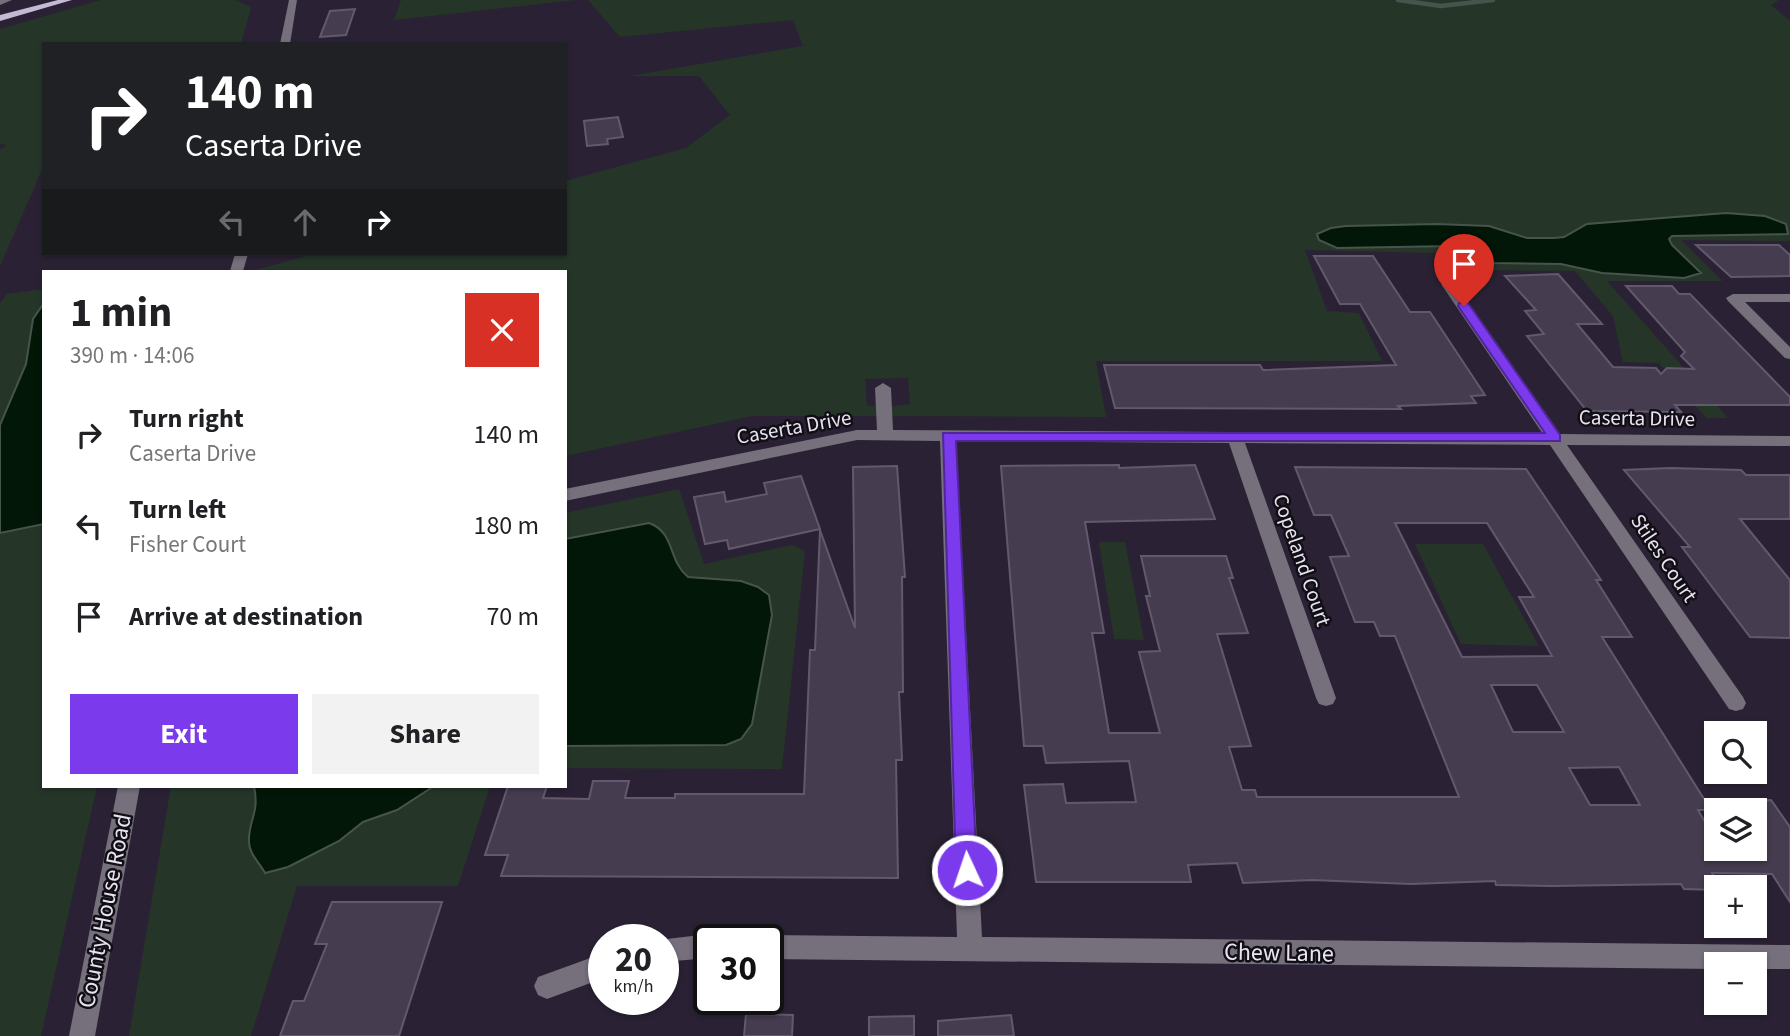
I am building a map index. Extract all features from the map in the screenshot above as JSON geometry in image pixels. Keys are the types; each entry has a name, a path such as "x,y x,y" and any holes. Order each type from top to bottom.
{"main road":[{"path":"0,18 68,0"}],"street":[{"path":"0,2 8,0"},
{"path":"285,42 293,0"},
{"name":"Stiles Court","path":"1448,284 1736,704"},
{"path":"1790,298 1733,298 1790,355"},
{"path":"883,388 885,435"},
{"name":"Caserta Drive","path":"567,495 831,438 885,435 1790,440"},
{"path":"948,436 970,950"},
{"name":"Copeland Court","path":"1235,437 1326,698"},
{"name":"County House Road","path":"82,1036 129,788"},
{"name":"Chew Lane","path":"784,947 1790,957"},
{"path":"547,986 588,971"}],"shaded area":[{"path":"101,0 235,0 251,7 242,42 42,42 42,170 0,266 0,150 7,145 0,144 0,29"},
{"path":"401,0 576,0 394,20"},
{"path":"588,0 1779,0 1771,5 1790,21 1790,241 1681,240 1722,281 1607,281 1728,418 1706,418 1659,363 1623,362 1613,316 1575,271 1484,270 1451,255 1434,253 1305,250 1327,311 1359,313 1382,361 1096,361 1106,417 892,416 892,406 910,404 908,378 865,379 867,406 878,406 879,416 752,416 567,456 567,270 256,270 306,256 567,256 567,180 686,148 730,115 699,76 630,76 803,46 793,20 620,37"},
{"path":"1726,213 1765,216 1786,224 1788,234 1672,236 1669,239 1672,245 1701,273 1684,278 1602,273 1561,264 1494,263 1453,246 1337,248 1319,240 1317,234 1346,226 1436,224 1489,226 1527,238 1554,238 1564,237 1587,224"},
{"path":"42,289 42,788 97,788 41,1036 0,1036 0,303 7,294"},
{"path":"42,306 42,524 0,533 0,425 26,364 33,319"},
{"path":"679,489 704,564 792,545 805,551 782,769 567,768 567,513"},
{"path":"649,523 663,533 677,563 688,577 741,581 758,587 769,595 772,615 752,724 741,739 726,745 567,746 567,539"},
{"path":"1099,542 1125,542 1144,640 1114,639"},
{"path":"1415,544 1483,544 1539,646 1461,644"},
{"path":"171,788 489,788 458,886 297,886 251,1036 129,1036"},
{"path":"254,788 431,788 397,810 363,822 339,841 288,867 265,873 249,846"}],"building":[{"path":"355,9 346,35 320,37 330,11"},
{"path":"618,117 623,137 607,139 608,144 587,146 584,121"},
{"path":"1696,245 1779,245 1790,255 1790,276 1731,277"},
{"path":"1314,256 1373,256 1410,312 1430,312 1485,395 1471,396 1476,403 1398,406 1401,409 1115,408 1104,365 1260,365 1263,370 1396,365 1360,304 1340,304"},
{"path":"1558,274 1602,324 1577,324 1613,367 1656,368 1661,374 1667,368 1694,369 1681,356 1685,352 1626,286 1672,286 1679,294 1690,294 1790,397 1790,405 1675,405 1681,412 1587,411 1527,336 1544,334 1525,311 1536,310 1505,276"},
{"path":"1119,465 1119,468 1195,465 1215,519 1085,522 1104,633 1092,633 1109,733 1160,733 1139,652 1160,651 1146,596 1150,596 1141,556 1226,556 1233,578 1229,578 1248,633 1217,634 1251,746 1229,747 1242,790 1255,790 1257,797 1459,797 1395,636 1380,636 1374,622 1355,622 1330,557 1349,556 1331,515 1314,515 1295,467 1526,469 1601,580 1596,580 1632,637 1602,637 1704,799 1704,810 1698,810 1704,820 1704,861 1767,861 1767,800 1771,800 1790,827 1790,902 1772,874 1712,873 1713,875 1704,875 1704,890 1684,889 1681,884 1552,886 1496,885 1495,881 1411,884 1312,880 1243,883 1237,863 1188,865 1191,882 1036,882 1024,785 1063,784 1066,803 1136,802 1129,761 1046,763 1043,746 1024,746 1001,466","holes":["1395,523 1487,523 1534,597 1519,597 1552,656 1462,657","1491,685 1537,685 1564,732 1513,732","1619,767 1640,805 1590,805 1569,768"]},
{"path":"897,466 905,577 902,577 903,692 899,692 902,760 896,760 898,878 501,876 508,855 485,855 507,788 546,788 543,798 589,799 593,781 629,781 625,798 675,798 675,794 804,794 810,650 815,650 820,530 855,628 853,467"},
{"path":"1624,470 1741,470 1746,475 1790,475 1790,519 1740,519 1790,580 1790,638 1750,637 1682,547 1690,547"},
{"path":"801,476 820,529 729,549 727,540 705,544 694,497 724,492 726,502 767,494 764,483"},
{"path":"332,902 442,902 399,1036 280,1036 293,1001 304,1001 327,944 315,944"},
{"path":"746,1015 793,1015 792,1036 744,1036"},
{"path":"1011,1015 1014,1036 938,1036 938,1021"},
{"path":"914,1016 914,1036 869,1036 869,1017"}],"waterway":[{"path":"1398,0 1441,6 1493,0"}],"route":[{"path":"967,870 948,436 1555,438 1464,306"}]}
